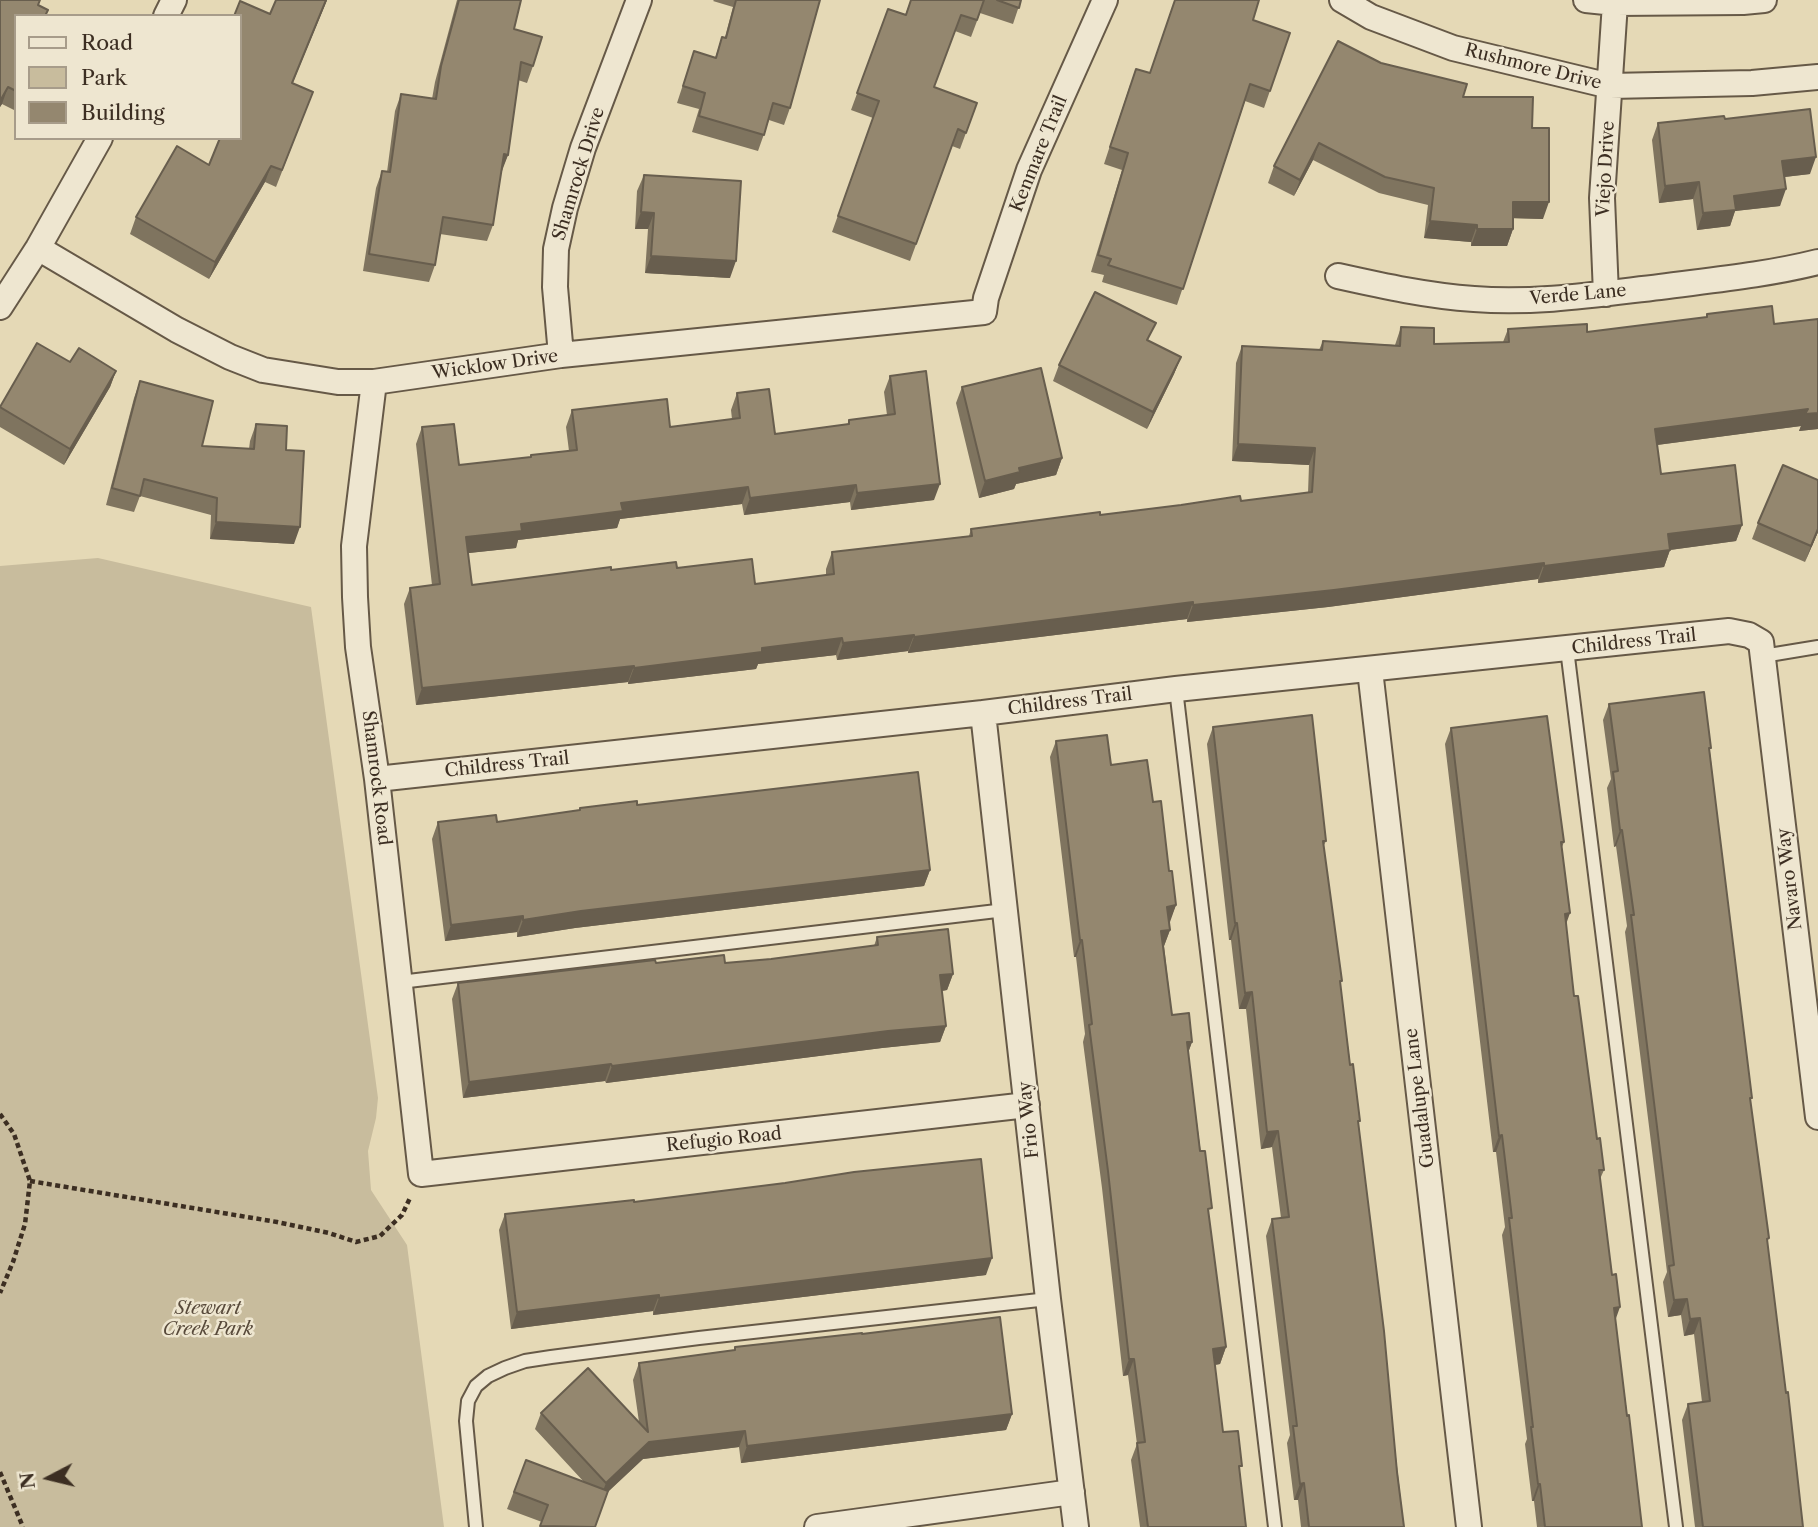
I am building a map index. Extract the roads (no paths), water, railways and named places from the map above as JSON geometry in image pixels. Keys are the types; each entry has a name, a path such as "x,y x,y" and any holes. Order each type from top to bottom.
{"street":[{"name":"Shamrock Drive","path":"561,355 555,287 556,249 562,221 583,148 639,0"},
{"name":"Kenmare Trail","path":"984,313 986,298 1029,170 1105,0"},
{"name":"Rushmore Drive","path":"1342,0 1371,17 1454,48 1610,86 1752,83 1818,77"},
{"path":"1586,0 1615,3 1764,0"},
{"name":"Viejo Drive","path":"1606,294 1602,198 1615,3"},
{"path":"0,307 38,248 99,140"},
{"name":"Wicklow Drive","path":"38,248 177,330 230,357 263,370 338,382 374,382 561,355 984,313"},
{"name":"Verde Lane","path":"1338,276 1405,291 1516,301 1606,294 1784,271 1818,262"},
{"name":"Shamrock Road","path":"374,382 354,546 358,647 377,779 421,1174"},
{"name":"Childress Trail","path":"377,779 983,713 1176,689 1729,631 1748,635 1762,649"},
{"name":"Navaro Way","path":"1762,649 1818,1117"},
{"name":"Guadalupe Lane","path":"1370,670 1469,1527"},
{"name":"Frio Way","path":"983,713 1076,1527"},
{"name":"Refugio Road","path":"421,1174 1027,1105"},
{"path":"817,1527 879,1523 1072,1492"}],"lane":[{"path":"1762,649 1818,648"},
{"path":"1567,649 1676,1527"},
{"path":"1176,689 1275,1527"},
{"path":"400,982 1005,910"},
{"path":"476,1527 466,1421 468,1401 476,1386 488,1376 505,1368 525,1361 565,1355 1048,1299"}],"park label":[{"name":"Stewart Creek Park","path":"208,1319"}]}
